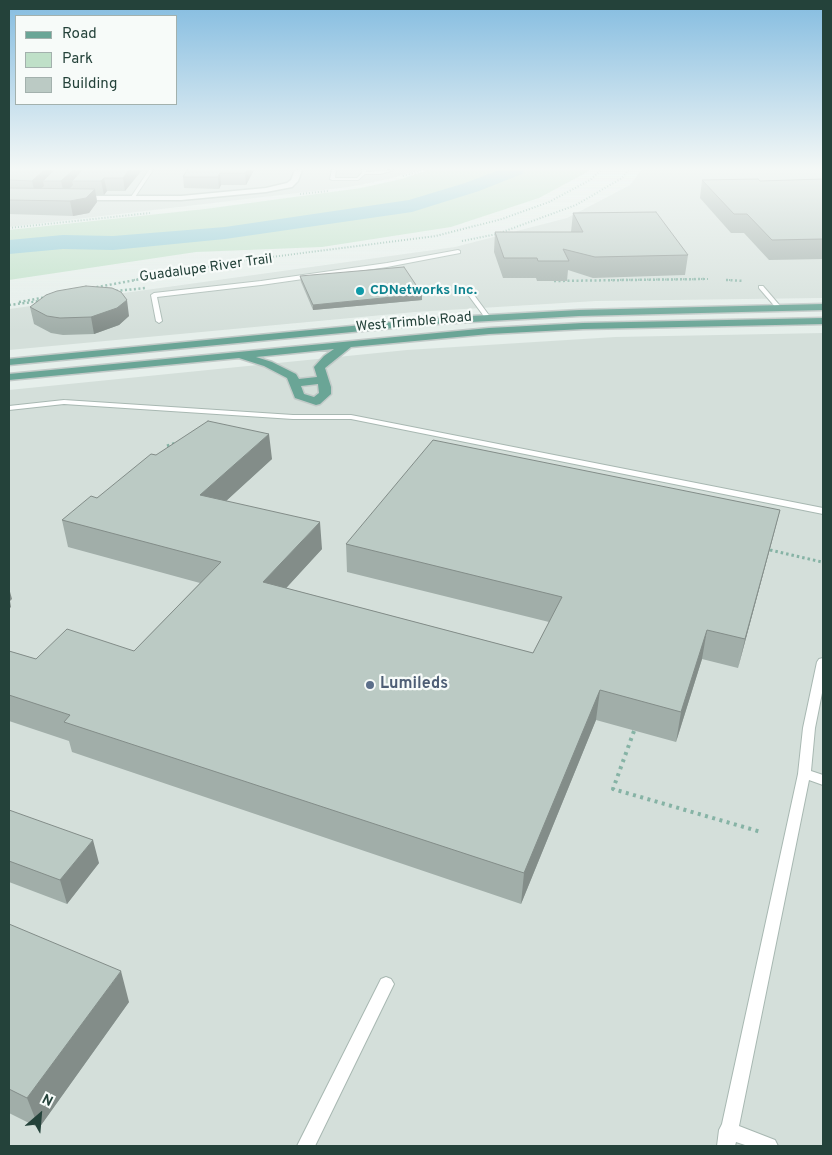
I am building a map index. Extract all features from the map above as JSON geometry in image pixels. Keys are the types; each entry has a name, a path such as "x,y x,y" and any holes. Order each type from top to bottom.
{"main road":[{"name":"West Trimble Road","path":"9,362 342,329 488,318 597,312 823,307"},
{"name":"West Trimble Road","path":"9,377 452,334 583,326 823,321"},
{"path":"236,354 268,364 292,376 300,396 316,402 325,394 319,367 328,358 351,343"},
{"path":"294,383 323,380"}],"lane":[{"path":"159,321 154,295 279,281 458,252"},
{"path":"761,287 779,308"},
{"path":"472,296 488,318"},
{"path":"9,408 64,402 292,416 351,417 823,511"},
{"path":"316,402 318,416"},
{"path":"768,1146 727,1138 804,774 809,728 823,662"},
{"path":"804,774 823,780"},
{"path":"306,1146 386,984"}],"path":[{"path":"91,288 240,261 436,236 480,224"},
{"path":"461,241 497,234 525,224"},
{"path":"554,281 709,279"},
{"path":"726,280 744,281"},
{"name":"Guadalupe River Trail","path":"114,292 153,286"},
{"path":"9,304 54,295"},
{"path":"9,304 47,300"},
{"path":"167,446 185,442"},
{"path":"770,550 822,562"},
{"path":"634,731 613,789 761,832"}],"shaded area":[{"path":"9,224 35,224 9,227"},
{"path":"544,224 823,224 823,298 596,301 415,312 9,350 9,309 455,247"},
{"path":"823,333 823,1146 9,1146 9,390 407,350 615,337"}],"green space":[{"path":"66,224 460,224 451,227 322,247 196,252 9,280 9,230"}],"building":[{"path":"579,224 665,224 688,255 595,257 563,249 569,261 538,261 537,258 504,258 495,232 583,232"},
{"path":"757,224 823,224 823,239 772,240"},
{"name":"CDNetworks Inc.","path":"404,267 422,294 313,305 300,276"},
{"path":"86,286 112,288 121,292 127,300 117,308 91,317 60,318 47,316 30,307 46,295"},
{"name":"Lumileds","path":"208,421 269,434 200,495 320,522 263,582 533,653 562,597 346,544 433,440 780,510 745,639 707,630 681,712 600,690 524,873 64,722 70,715 9,695 9,651 36,659 67,629 134,651 221,562 62,520 91,496 97,498 151,454 156,455"},
{"path":"9,810 93,840 60,880 9,861"},
{"path":"9,924 121,971 27,1098 9,1089"}],"waterway":[{"path":"9,247 63,242 113,243 225,233 288,224"}],"place":[{"name":"CDNetworks Inc.","path":"360,291"},
{"name":"Lumileds","path":"370,685"}]}
